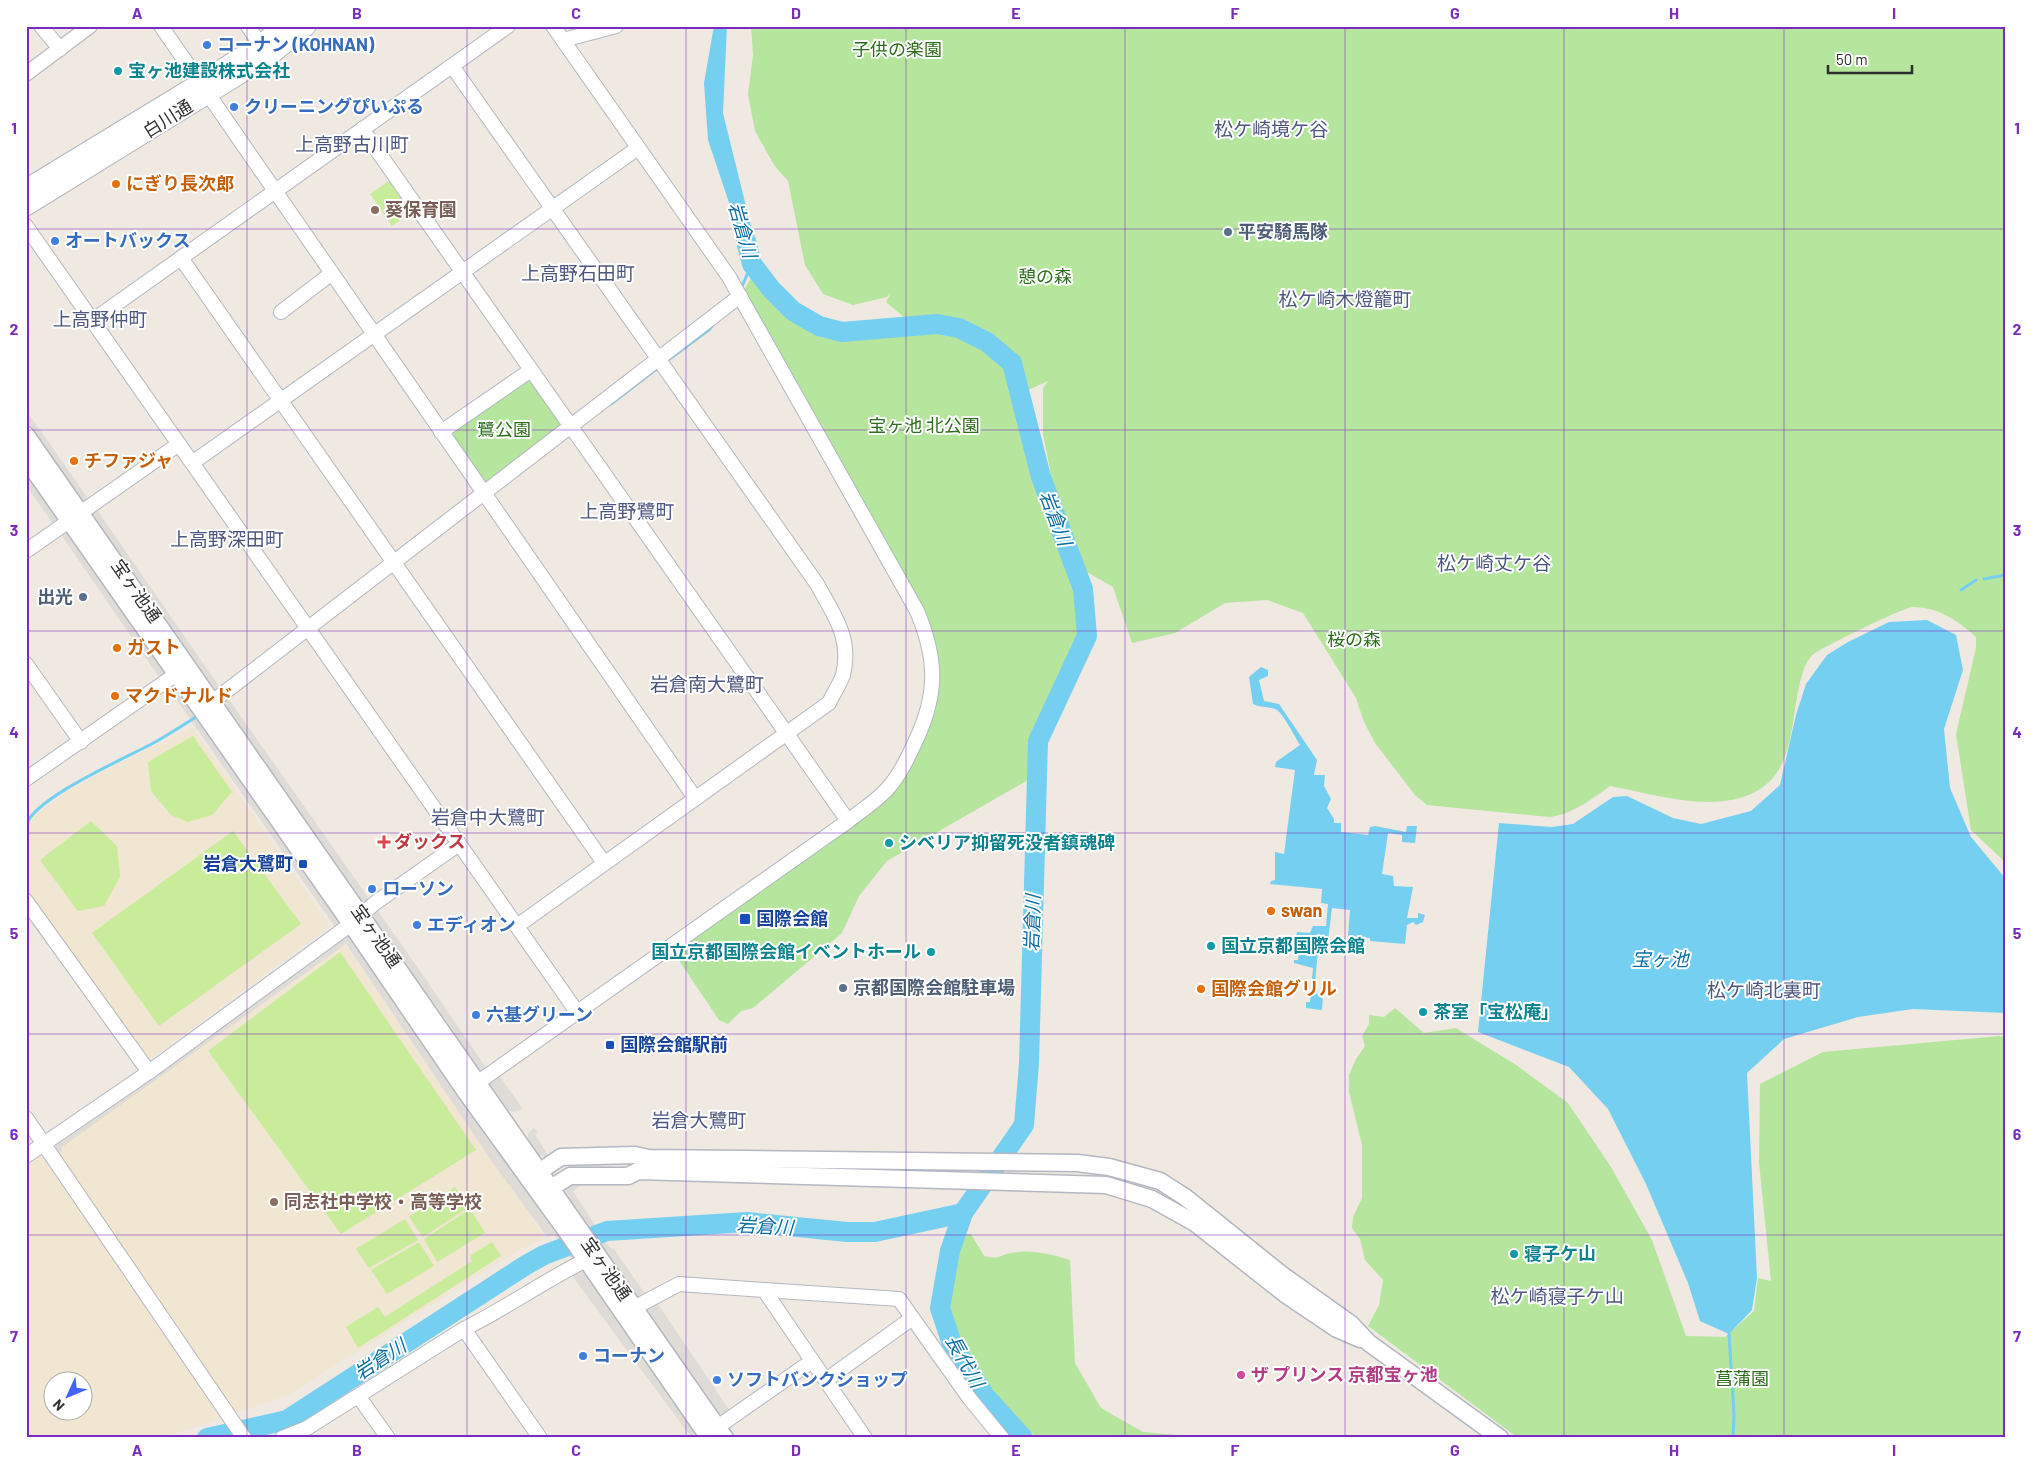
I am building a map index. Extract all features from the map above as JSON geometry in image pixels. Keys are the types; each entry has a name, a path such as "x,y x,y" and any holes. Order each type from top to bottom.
{"main road":[{"name":"白川通","path":"264,51 283,26"},
{"name":"白川通","path":"26,206 204,89 306,26"},
{"name":"白川通","path":"26,189 204,89"}],"street":[{"path":"41,26 60,48"},
{"path":"26,74 90,26"},
{"path":"161,26 695,798"},
{"path":"248,26 264,51"},
{"path":"92,320 508,26"},
{"path":"471,1087 848,821 889,788 908,758 926,720 931,700 933,677 932,656 926,633 917,611 730,277 554,26"},
{"path":"563,40 616,26"},
{"path":"452,66 554,208 817,584 840,625 846,651 842,676 829,703 517,926"},
{"path":"362,129 848,821"},
{"path":"192,463 638,148"},
{"path":"26,226 577,1012"},
{"path":"181,258 604,863"},
{"path":"281,312 332,273"},
{"path":"207,706 740,296"},
{"path":"441,432 531,370"},
{"name":"宝ヶ池通","path":"26,435 76,516 572,1230 588,1256 628,1310 712,1435"},
{"path":"26,552 179,444"},
{"name":"宝ヶ池通","path":"26,460 76,516"},
{"path":"26,664 81,742"},
{"path":"28,773 81,742 182,670"},
{"path":"26,1156 149,1072 459,844"},
{"path":"28,907 149,1072"},
{"path":"26,1118 244,1438"},
{"path":"534,1176 561,1157 617,1155 707,1159 1038,1163 1109,1167 1160,1181 1185,1197 1281,1274 1351,1324 1369,1343 1500,1438"},
{"path":"545,1192 570,1176 628,1176 638,1171 1028,1181 1106,1185 1152,1199 1195,1224 1285,1294 1336,1329 1369,1343"},
{"path":"282,1438 307,1428 359,1397 464,1329 588,1256"},
{"path":"628,1310 679,1284 899,1299 911,1319 970,1399 1002,1438"},
{"path":"764,1290 866,1438"},
{"path":"826,1380 911,1319"},
{"path":"464,1329 540,1438"},
{"path":"712,1435 812,1361"},
{"path":"359,1397 388,1438"}],"shaded area":[{"path":"26,410 89,500 82,501 74,495 26,426"},
{"path":"26,469 59,520 55,527 26,485"},
{"path":"95,507 221,689 213,690 91,517 90,513"},
{"path":"69,532 165,667 166,674 161,680 60,533"},
{"path":"167,686 176,686 342,924 337,930"},
{"path":"226,695 370,901 361,904 222,703"},
{"path":"192,727 330,926 148,1061 26,890 26,831 32,818 64,794 103,771"},
{"path":"376,908 487,1069 479,1071 463,1050 455,1033 429,996 415,983 371,919 371,912"},
{"path":"351,936 575,1256 572,1261 556,1237 552,1235 547,1237 495,1166 346,944 62,1147 60,1158 55,1153 56,1144 340,940"},
{"name":"同志社中学校・高等学校","path":"345,945 545,1237 517,1251 288,1395 163,1438 26,1438 26,1167"},
{"path":"497,1072 523,1109 513,1112 504,1109 487,1083"},
{"path":"534,1127 538,1132 535,1134 549,1157 535,1155 528,1143 528,1134"},
{"path":"590,1180 573,1191 609,1247 614,1249 646,1295 642,1298 634,1296 567,1199 566,1190 573,1184"},
{"path":"580,1269 587,1271 697,1431 691,1437 570,1273"},
{"path":"655,1300 730,1411 725,1415 718,1414 647,1313 647,1307"}],"green space":[{"path":"751,26 2005,26 2005,862 1971,830 1956,734 1976,648 1976,637 1955,620 1931,609 1913,607 1907,609 1880,620 1812,655 1805,667 1799,685 1786,754 1779,769 1769,782 1755,792 1738,798 1702,802 1664,797 1610,786 1589,801 1567,813 1550,817 1427,805 1415,795 1375,743 1364,722 1356,698 1303,613 1267,600 1225,603 1175,633 1132,643 1113,587 1085,571 1060,520 1043,434 1043,388 1048,381 1026,391 1013,356 1007,348 990,336 970,326 951,320 905,318 886,302 891,293 887,297 853,305 823,294 805,265 788,181 774,165 755,131 748,94 753,55"},
{"path":"392,179 414,210 392,226 370,194"},
{"name":"宝ヶ池 北公園","path":"755,272 766,294 808,331 824,338 853,338 887,330 943,327 956,334 968,336 1009,363 1044,508 1053,517 1078,585 1082,625 1075,650 1037,738 1035,776 887,861 859,896 842,933 753,1008 741,1011 728,1024 719,1020 670,947 873,801 926,720 926,633 740,296"},
{"name":"鷺公園","path":"526,377 533,378 561,420 560,429 485,482 480,481 449,436 450,429"},
{"path":"193,736 232,792 212,815 188,822 171,815 151,791 148,762"},
{"path":"91,821 117,846 120,877 104,906 78,911 40,860"},
{"path":"233,831 301,924 159,1026 92,933"},
{"path":"340,952 476,1150 341,1234 208,1051"},
{"name":"菖蒲園","path":"1395,1008 1424,1033 1456,1028 1516,1065 1568,1103 1611,1167 1652,1240 1686,1336 1725,1337 1754,1311 1758,1278 1771,1281 1759,1162 1760,1084 1823,1052 2005,1037 2005,1438 1518,1438 1368,1326 1379,1305 1383,1280 1365,1260 1360,1239 1352,1228 1353,1217 1362,1198 1362,1145 1349,1092 1349,1075 1356,1059 1365,1046 1362,1036 1369,1024 1369,1015 1384,1017"},
{"path":"455,1187 469,1207 423,1237 409,1217"},
{"path":"470,1209 485,1233 437,1262 424,1239"},
{"path":"405,1219 418,1240 369,1268 356,1249"},
{"path":"961,1234 971,1234 984,1256 996,1258 1011,1253 1033,1252 1070,1260 1075,1363 1101,1408 1143,1432 1214,1438 1037,1438 988,1392 960,1351 949,1320 951,1287"},
{"path":"419,1242 434,1266 387,1294 371,1270"},
{"path":"492,1242 501,1256 358,1348 346,1327 378,1307 385,1317 472,1261 470,1256"}],"water":[{"path":"714,26 727,26 723,113 757,251 752,271 708,140 704,83"},
{"name":"宝ヶ池","path":"1927,620 1956,635 1963,670 1944,729 1950,788 1971,837 2005,878 2005,1013 1913,1009 1858,1017 1784,1039 1747,1073 1757,1278 1752,1310 1729,1334 1700,1321 1688,1283 1646,1184 1608,1109 1569,1067 1478,1032 1499,823 1552,827 1573,824 1613,797 1627,796 1673,818 1701,824 1751,811 1780,785 1796,715 1806,684 1827,655 1848,642 1889,622"},
{"path":"1261,667 1268,670 1268,676 1259,680 1264,701 1279,704 1317,760 1314,775 1325,775 1324,786 1331,799 1327,808 1334,819 1334,823 1341,823 1341,832 1368,835 1370,827 1375,826 1406,832 1407,826 1417,826 1415,843 1402,842 1402,835 1388,833 1382,874 1393,876 1394,886 1413,887 1407,918 1418,918 1418,913 1425,915 1423,922 1416,925 1413,922 1407,925 1405,944 1370,941 1370,938 1348,936 1350,910 1332,908 1328,941 1319,940 1314,993 1323,995 1322,1010 1306,1008 1306,1002 1310,1002 1313,968 1294,963 1294,960 1298,960 1299,949 1295,949 1297,932 1310,933 1313,926 1326,926 1328,904 1321,903 1322,889 1270,884 1271,881 1275,880 1275,852 1284,854 1295,770 1275,767 1276,762 1300,745 1277,710 1253,704 1249,677"}],"waterway":[{"name":"岩倉川","path":"746,241 752,264 771,289 793,311 819,326 842,332 937,324 959,328 987,342 1012,363 1041,477 1083,589 1087,636 1038,741 1029,1063 1024,1125 963,1213 950,1251 940,1308 952,1344 985,1396 1023,1438"},
{"path":"741,289 751,265"},
{"path":"664,363 710,329 714,323"},
{"path":"611,404 659,367"},
{"path":"1984,579 2005,575"},
{"path":"1961,590 1976,580"},
{"path":"26,825 33,814 64,790 157,741 199,715"},
{"name":"岩倉川","path":"207,1438 287,1420 526,1265 544,1255 607,1231 747,1222 847,1232 875,1232 963,1213"},
{"path":"1729,1334 1734,1414 1733,1438"}],"place":[{"name":"コーナン (KOHNAN)","path":"207,45"},
{"name":"宝ヶ池建設株式会社","path":"118,71"},
{"name":"クリーニングぴいぷる","path":"234,107"},
{"name":"にぎり長次郎","path":"116,184"},
{"name":"葵保育園","path":"375,210"},
{"name":"平安騎馬隊","path":"1228,232"},
{"name":"オートバックス","path":"55,241"},
{"name":"チファジャ","path":"74,461"},
{"name":"出光","path":"83,597"},
{"name":"ガスト","path":"117,648"},
{"name":"マクドナルド","path":"115,696"},
{"name":"ダックス","path":"384,842"},
{"name":"シベリア抑留死没者鎮魂碑","path":"889,843"},
{"name":"岩倉大鷺町","path":"303,864"},
{"name":"ローソン","path":"372,889"},
{"name":"swan","path":"1271,911"},
{"name":"国際会館","path":"745,919"},
{"name":"エディオン","path":"417,925"},
{"name":"国立京都国際会館","path":"1211,946"},
{"name":"国立京都国際会館イベントホール","path":"931,952"},
{"name":"京都国際会館駐車場","path":"843,988"},
{"name":"国際会館グリル","path":"1201,989"},
{"name":"茶室「宝松庵」","path":"1423,1012"},
{"name":"六基グリーン","path":"476,1015"},
{"name":"国際会館駅前","path":"610,1045"},
{"name":"同志社中学校・高等学校","path":"274,1202"},
{"name":"寝子ケ山","path":"1514,1254"},
{"name":"コーナン","path":"583,1356"},
{"name":"ザ プリンス 京都宝ヶ池","path":"1241,1375"},
{"name":"ソフトバンクショップ","path":"717,1380"}],"district":[{"name":"松ケ崎境ケ谷","path":"1271,129"},
{"name":"上高野古川町","path":"352,144"},
{"name":"上高野石田町","path":"578,273"},
{"name":"松ケ崎木燈籠町","path":"1345,299"},
{"name":"上高野仲町","path":"100,319"},
{"name":"上高野鷺町","path":"627,511"},
{"name":"上高野深田町","path":"227,539"},
{"name":"松ケ崎丈ケ谷","path":"1494,563"},
{"name":"岩倉南大鷺町","path":"707,684"},
{"name":"岩倉中大鷺町","path":"488,817"},
{"name":"松ケ崎北裏町","path":"1764,990"},
{"name":"岩倉大鷺町","path":"699,1120"},
{"name":"松ケ崎寝子ケ山","path":"1557,1296"}],"park label":[{"name":"子供の楽園","path":"897,50"},
{"name":"憩の森","path":"1045,277"},
{"name":"桜の森","path":"1354,640"}],"water label":[{"name":"長代川","path":"965,1361"}]}
